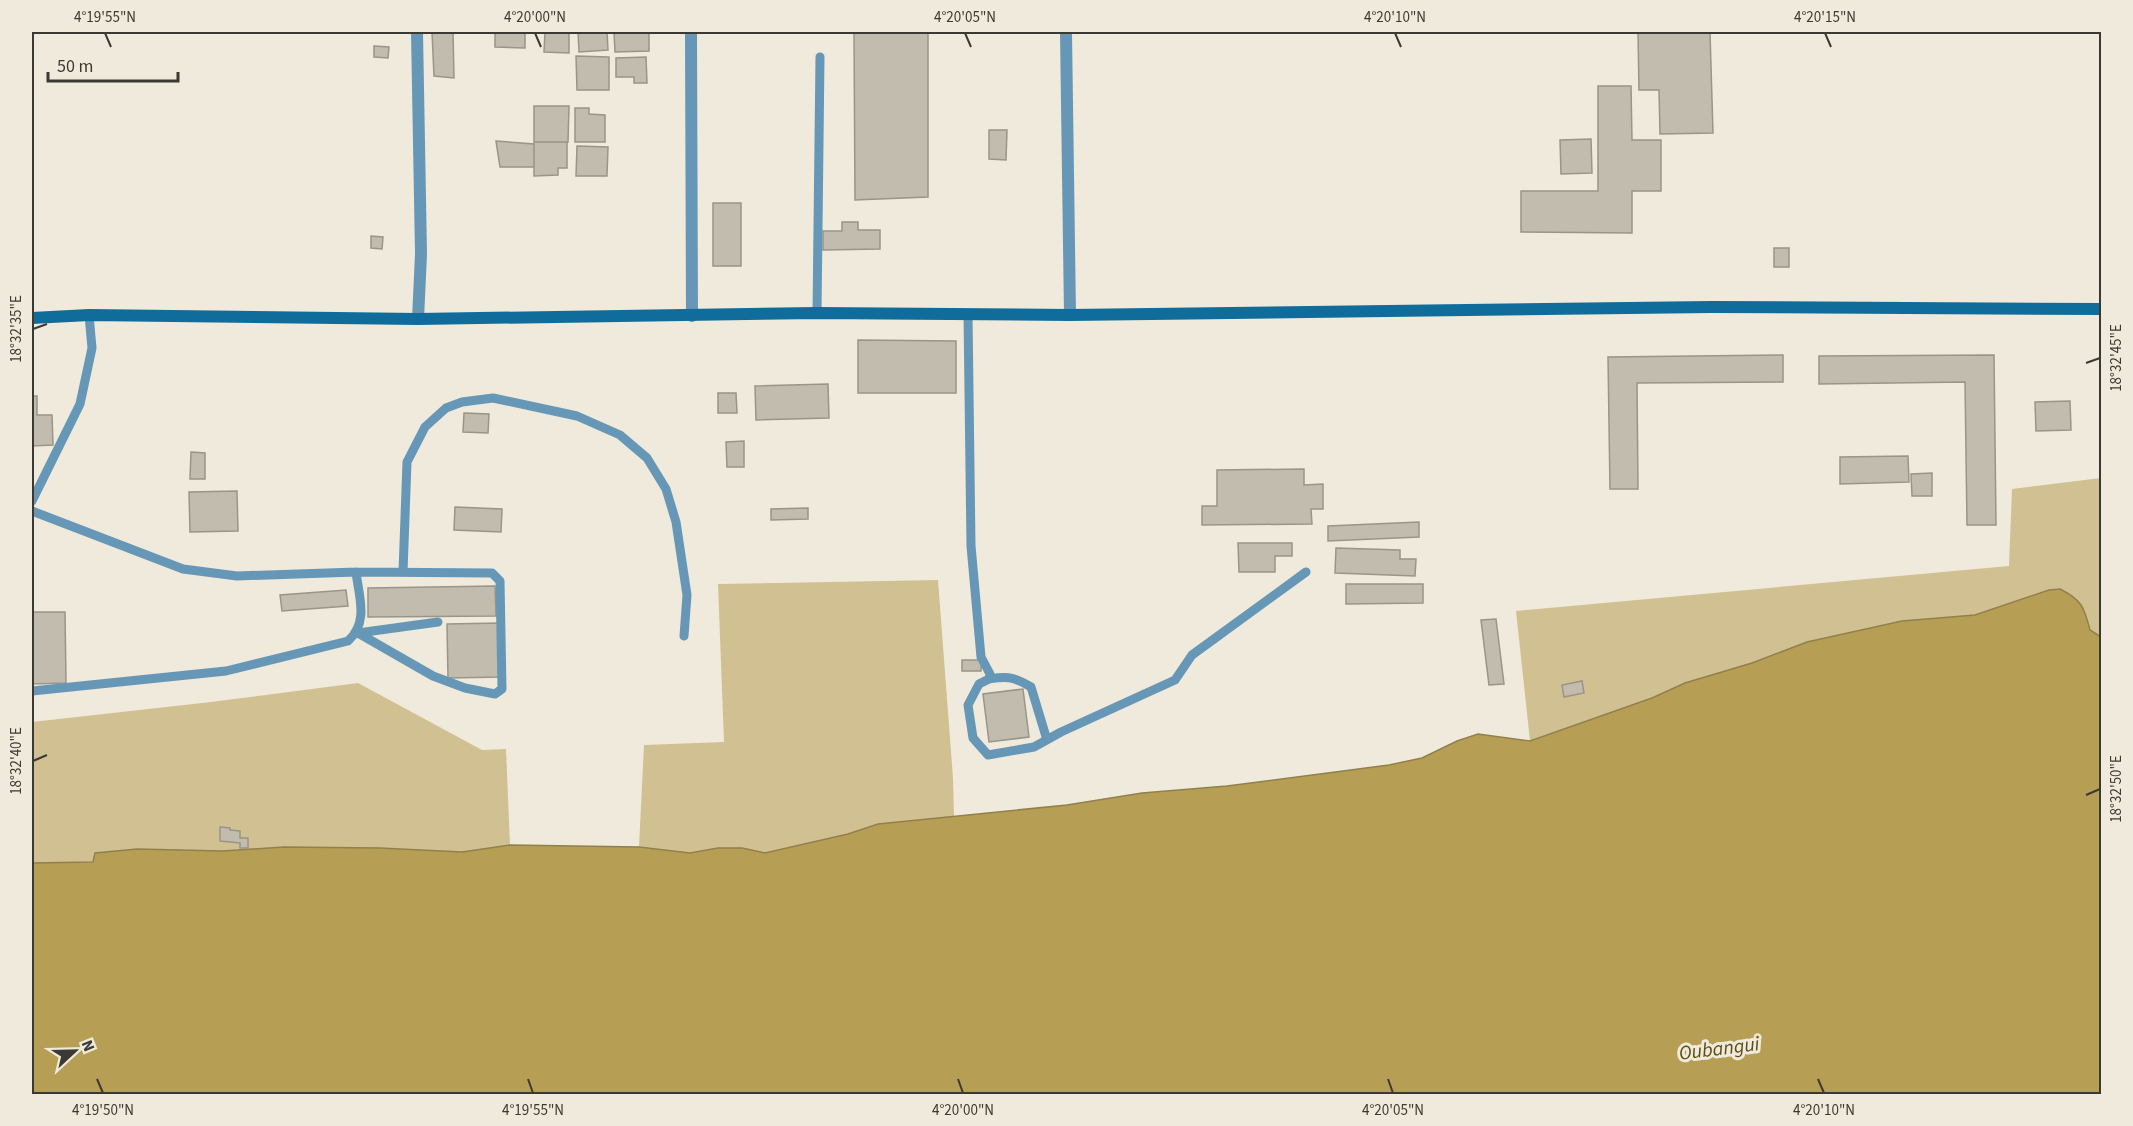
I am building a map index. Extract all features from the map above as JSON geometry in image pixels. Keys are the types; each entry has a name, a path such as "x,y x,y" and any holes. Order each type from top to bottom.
{"street":[{"path":"417,32 421,254 418,319"},
{"path":"691,32 692,316"},
{"path":"1066,32 1070,315"},
{"path":"32,318 89,315 418,319 817,313 1070,315 1711,307 2102,309"}],"lane":[{"path":"817,313 820,57"},
{"path":"968,314 971,546 981,657 990,674 989,679"},
{"path":"32,501 80,404 92,348 89,315"},
{"path":"403,572 407,462 425,427 446,408 462,402 493,398 577,416 620,435 647,458 666,489 676,522 687,595 684,636"},
{"path":"32,511 183,569 237,576 356,572 492,573 500,581 502,689 495,694 465,688 433,676 358,633"},
{"path":"356,572 362,620 358,633"},
{"path":"1047,740 1031,687 1015,678 989,679 979,684 968,705 973,738 988,755 1034,747 1175,680 1192,655 1306,572"},
{"path":"32,691 226,671 348,641 358,633 438,622"}],"shaded area":[{"path":"2101,478 2101,637 2090,630 2087,618 2049,590 1975,615 1902,621 1807,642 1752,663 1685,683 1652,698 1530,741 1516,611 2009,566 2012,489"},
{"path":"938,580 954,817 878,824 848,834 765,853 742,848 690,853 639,847 644,745 724,742 718,584"},
{"path":"358,683 482,750 506,749 510,845 462,852 284,847 93,862 32,863 32,722"}],"water":[{"name":"Oubangui","path":"2060,589 2078,601 2084,610 2090,630 2101,637 2101,1094 32,1094 32,863 93,862 95,853 137,849 223,851 284,847 462,852 510,845 639,847 690,853 718,848 742,848 765,853 848,834 878,824 1067,805 1142,793 1227,786 1389,765 1422,758 1457,741 1478,734 1530,741 1652,698 1685,683 1752,663 1807,642 1902,621 1975,615 2049,590"}],"building":[{"path":"432,32 453,32 454,78 434,76"},
{"path":"495,32 525,32 525,48 495,47"},
{"path":"545,32 569,32 569,53 544,52"},
{"path":"578,32 607,32 608,50 579,52"},
{"path":"614,32 649,32 649,51 615,52"},
{"path":"854,32 928,32 928,197 855,200"},
{"path":"1638,32 1710,32 1713,133 1660,134 1659,90 1639,90"},
{"path":"374,46 389,47 388,58 374,57"},
{"path":"576,56 609,57 609,90 577,90"},
{"path":"646,57 647,83 634,83 634,77 616,77 616,58"},
{"path":"1598,86 1631,86 1632,140 1661,140 1661,191 1632,191 1632,233 1521,232 1521,191 1598,191"},
{"path":"534,106 569,106 568,142 534,142"},
{"path":"575,108 589,108 589,114 605,115 605,142 575,142"},
{"path":"989,130 1007,130 1006,160 989,159"},
{"path":"1591,139 1592,173 1561,174 1560,140"},
{"path":"496,141 534,144 534,167 500,167"},
{"path":"534,142 567,142 567,168 558,168 558,175 534,176"},
{"path":"577,146 608,147 607,176 576,176"},
{"path":"713,203 741,203 741,266 713,266"},
{"path":"842,222 858,222 858,230 880,230 880,249 823,250 823,231 842,231"},
{"path":"371,236 383,237 382,249 371,248"},
{"path":"1774,248 1789,248 1789,267 1774,267"},
{"path":"858,340 956,341 956,393 858,393"},
{"path":"1783,355 1783,382 1637,383 1638,489 1610,489 1608,357"},
{"path":"1994,355 1996,525 1967,525 1965,382 1819,384 1819,356"},
{"path":"828,384 829,418 756,420 755,386"},
{"path":"718,393 736,393 737,413 718,413"},
{"path":"32,396 37,396 37,415 52,415 53,445 32,446"},
{"path":"2070,401 2071,430 2036,431 2035,402"},
{"path":"464,413 489,414 488,433 463,432"},
{"path":"744,441 744,467 727,467 726,442"},
{"path":"191,452 205,453 205,479 190,479"},
{"path":"1908,456 1909,482 1840,484 1840,457"},
{"path":"1304,469 1304,485 1323,484 1323,509 1311,509 1312,524 1202,525 1202,506 1217,506 1217,470"},
{"path":"1932,473 1932,496 1912,496 1911,474"},
{"path":"237,491 238,531 190,532 189,492"},
{"path":"455,507 502,509 501,532 454,530"},
{"path":"808,508 808,519 771,520 771,509"},
{"path":"1419,522 1419,537 1328,541 1328,526"},
{"path":"1238,543 1292,543 1292,556 1275,556 1275,572 1239,572"},
{"path":"1336,548 1400,550 1400,559 1416,559 1415,576 1335,573"},
{"path":"1346,584 1423,584 1423,603 1346,604"},
{"path":"495,586 496,616 368,617 368,588"},
{"path":"346,590 348,606 282,611 280,595"},
{"path":"32,612 65,612 66,683 32,684"},
{"path":"1496,619 1504,684 1489,685 1481,620"},
{"path":"500,623 501,677 448,678 447,624"},
{"path":"962,660 981,660 981,671 962,671"},
{"path":"1582,681 1584,693 1564,697 1562,685"},
{"path":"1023,689 1029,737 989,742 983,694"},
{"path":"220,827 240,831 240,838 248,838 248,848 240,848 240,843 220,841"}]}
